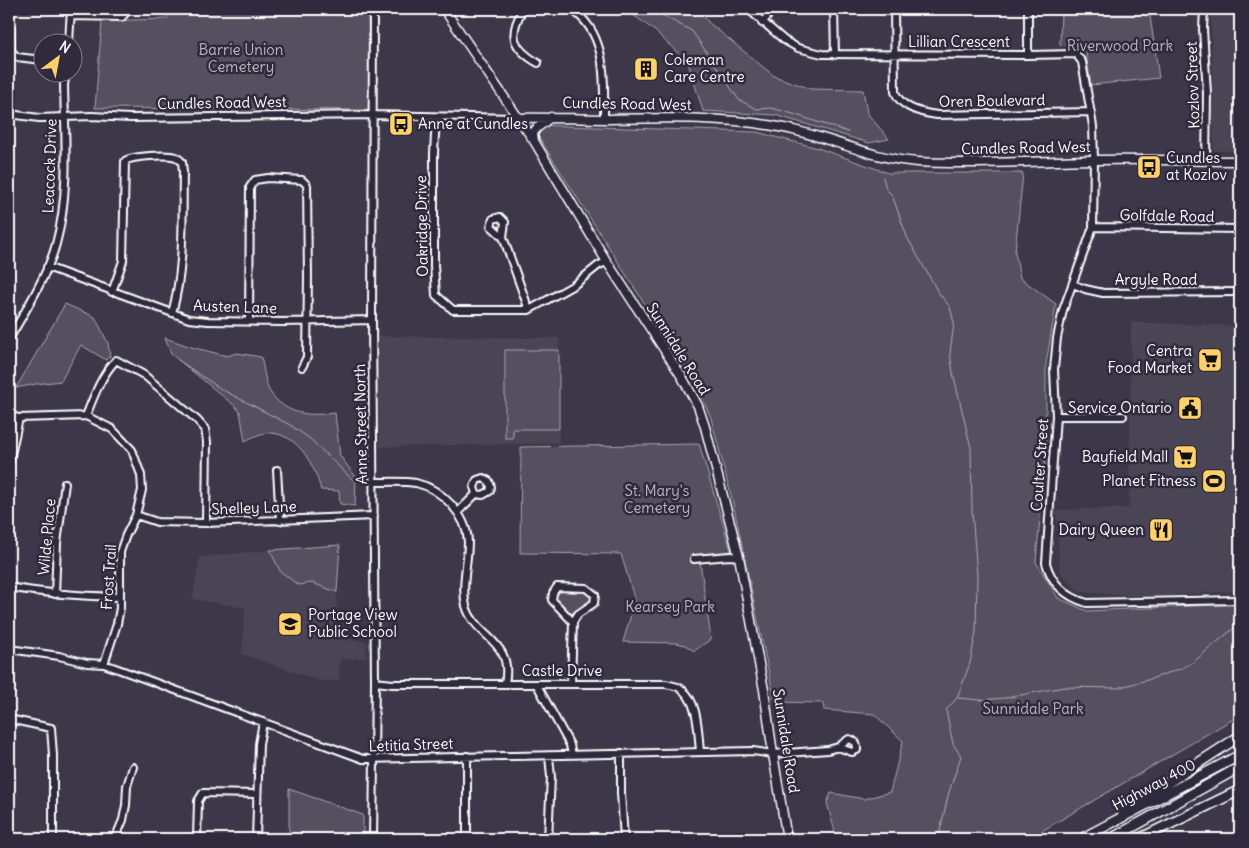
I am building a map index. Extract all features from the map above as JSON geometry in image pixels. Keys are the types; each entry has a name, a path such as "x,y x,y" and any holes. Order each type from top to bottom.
{"highway":[{"path":"1095,833 1119,814 1240,736"},
{"name":"Highway 400","path":"1081,839 1240,755"},
{"name":"Highway 400","path":"1111,839 1240,767"},
{"path":"1139,839 1240,790"}],"main road":[{"name":"Sunnidale Road","path":"444,9 534,142 607,262 682,377 698,406 739,557 764,690 787,839"},
{"path":"534,142 533,133 553,117"},
{"name":"Cundles Road West","path":"518,118 604,119 653,117 734,119 781,127 890,158 917,162 1240,161"}],"street":[{"path":"10,9 11,52 17,57 32,59"},
{"path":"70,32 72,9"},
{"path":"72,16 122,17 129,9"},
{"name":"Anne Street North","path":"373,9 373,839"},
{"path":"523,9 517,18 513,31 517,44 525,56 538,63"},
{"path":"571,9 584,20 599,45 603,61 604,119"},
{"name":"Lillian Crescent","path":"748,9 784,40 798,48 822,54 1076,54 1082,62 1091,112 1094,160"},
{"path":"762,23 771,9"},
{"path":"834,9 834,55"},
{"name":"Oren Boulevard","path":"894,9 894,86 896,96 903,104 922,112 937,115 1091,112"},
{"path":"1028,9 1028,55"},
{"name":"Kozlov Street","path":"1204,9 1207,93 1206,161"},
{"name":"Leacock Drive","path":"10,335 42,280 56,247 65,189 64,82"},
{"name":"Cundles Road West","path":"9,114 39,118 92,116 130,118 374,115 518,118"},
{"name":"Oakridge Drive","path":"436,117 434,152 434,265 436,295 453,310 529,310 574,285 599,265 607,262"},
{"path":"112,292 123,261 125,161 138,156 176,157 182,162 183,172 182,261 172,314"},
{"name":"Coulter Street","path":"1094,160 1093,227 1060,322 1057,338 1054,369 1056,416 1045,555 1048,571 1056,586 1070,597 1087,603 1240,600"},
{"path":"249,322 250,187 256,180 268,178 302,180 307,185 306,357 302,367"},
{"name":"Golfdale Road","path":"1093,227 1240,229"},
{"path":"503,237 529,310"},
{"name":"Austen Lane","path":"47,267 189,319 249,322 372,320"},
{"name":"Argyle Road","path":"1073,284 1103,293 1240,292"},
{"path":"86,416 96,389 108,368 116,360 144,375 197,420 205,429 207,442 206,523"},
{"name":"Frost Trail","path":"9,415 19,418 86,416 112,429 132,450 141,475 142,490 136,515 120,552 120,597 117,624 104,664"},
{"path":"1056,416 1122,416"},
{"path":"9,464 19,418"},
{"path":"277,470 280,521"},
{"path":"374,482 414,483 427,486 438,492 458,512 466,527 468,541 464,590 466,605 472,620 495,642 503,654 506,675 505,683"},
{"name":"Wilde Place","path":"55,594 57,543 65,483"},
{"path":"458,512 476,494"},
{"name":"Shelley Lane","path":"136,515 157,522 206,523 374,516"},
{"path":"694,559 739,557"},
{"path":"9,587 47,594 120,597"},
{"path":"571,684 574,622 578,614 594,603 595,595 586,588 557,587 553,593 552,600 574,622"},
{"name":"Letitia Street","path":"9,649 104,664 363,759 753,751 773,754 838,747"},
{"name":"Castle Drive","path":"374,682 393,684 505,683 538,685 666,684 678,688 687,695 692,705 700,752"},
{"path":"538,685 570,745 572,755"},
{"path":"9,719 51,728 53,755 52,839"},
{"path":"256,839 259,744 263,722"},
{"path":"621,753 624,839"},
{"path":"467,756 467,839"},
{"path":"548,839 551,777 549,756"},
{"path":"115,839 126,805 127,786 133,766"},
{"path":"196,839 198,800 203,793 257,794"}],"shaded area":[{"path":"1211,9 1240,9 1240,151 1214,151"},
{"path":"1131,322 1240,326 1240,591 1144,597 1079,592 1060,572 1056,510 1129,508"},
{"path":"378,336 559,338 559,443 379,447"},
{"name":"Portage View Public School","path":"340,545 335,639 366,641 367,658 340,659 339,681 320,681 242,654 245,608 192,599 200,557"}],"green space":[{"name":"Barrie Union Cemetery","path":"167,9 368,9 370,110 95,108 102,21 167,19"},
{"path":"625,9 698,9 708,22 774,76 811,89 863,90 867,113 889,139 869,143 775,115 703,111 688,63 655,31"},
{"name":"Riverwood Park","path":"1061,9 1149,9 1159,78 1091,85 1085,48 1060,44"},
{"name":"Sunnidale Park","path":"531,125 756,132 818,148 888,173 1023,173 1015,252 1020,278 1056,304 1046,364 1046,452 1036,562 1058,598 1087,611 1232,604 1240,602 1240,715 1028,839 837,839 827,803 831,793 864,799 890,792 903,741 874,714 824,710 823,703 775,702 733,503 711,418 693,377"},
{"path":"65,304 95,317 108,343 110,356 106,360 81,345 61,381 16,388"},
{"path":"165,338 227,356 237,353 261,357 268,389 284,406 299,413 335,413 340,456 356,477 355,506 340,504 339,491 321,490 310,462 290,439 268,433 245,441 240,412 171,354"},
{"path":"505,350 559,350 559,429 513,429 513,438 505,438"},
{"name":"St. Mary's Cemetery","path":"699,444 733,557 699,555 711,639 694,651 685,645 677,643 623,642 635,601 621,554 520,553 521,447"},
{"path":"340,545 337,592 312,583 298,585 280,571 270,550"},
{"path":"586,590 591,596 590,601 571,614 555,600 555,594 558,591"},
{"path":"289,789 363,815 363,839 289,839"}],"waterway":[{"path":"650,9 692,31 739,100 757,109 771,108 848,132"},
{"path":"883,177 886,189 892,195 907,237 938,292 950,307 954,323 950,353 971,448 972,511 977,576 976,632 970,663 957,698 946,710 953,744 961,756 949,792 938,839"},
{"path":"178,360 221,389 290,425 309,438 354,481"},
{"path":"958,698 980,700 1005,698 1064,687 1117,688 1151,679 1192,663 1240,623"}],"place":[{"name":"Coleman Care Centre","path":"646,69"},
{"name":"Anne at Cundles","path":"401,124"},
{"name":"Cundles at Kozlov","path":"1149,167"},
{"name":"Centra Food Market","path":"1210,360"},
{"name":"Service Ontario","path":"1190,408"},
{"name":"Bayfield Mall","path":"1185,457"},
{"name":"Planet Fitness","path":"1214,481"},
{"name":"Dairy Queen","path":"1161,530"},
{"name":"Portage View Public School","path":"290,624"}],"park label":[{"name":"Kearsey Park","path":"670,607"}]}
